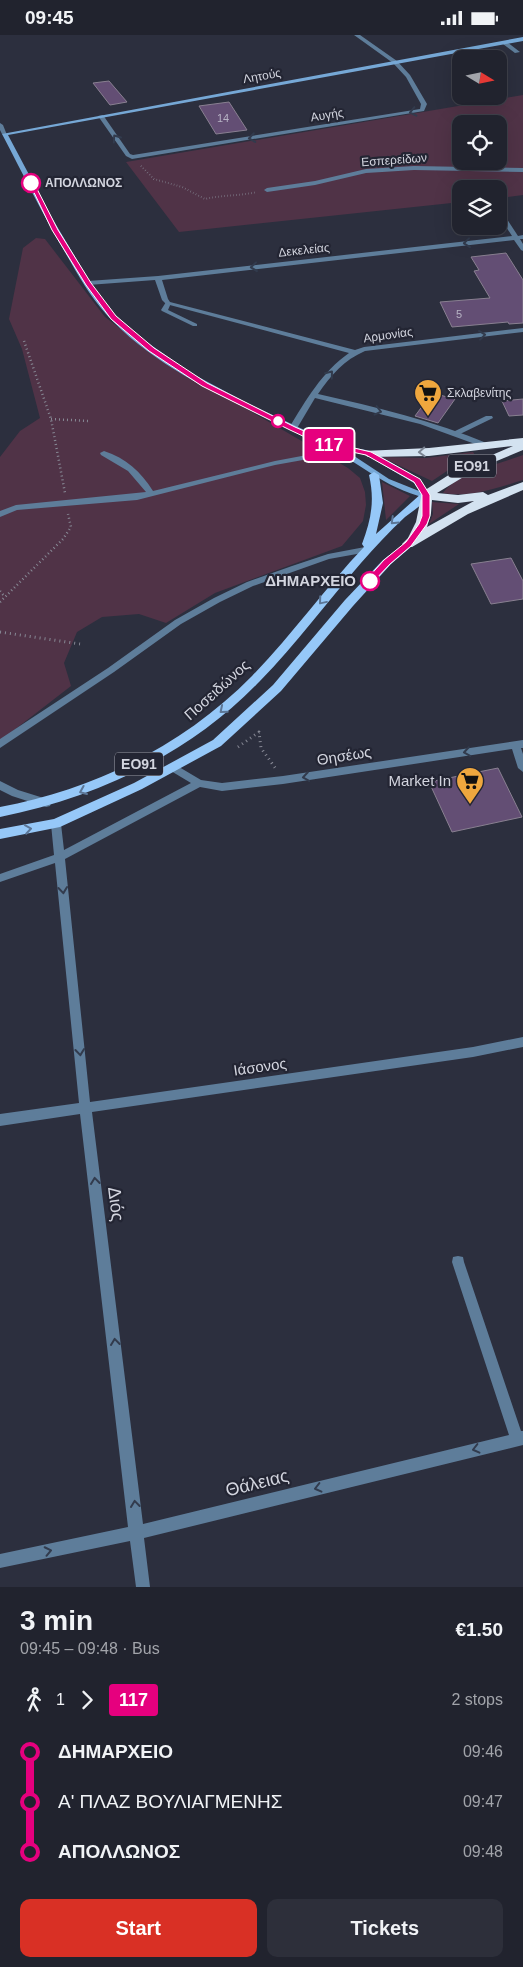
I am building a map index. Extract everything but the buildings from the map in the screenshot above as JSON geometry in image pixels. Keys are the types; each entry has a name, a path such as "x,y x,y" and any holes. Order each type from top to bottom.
{"highway":[{"path":"368,453 429,452 523,441"},
{"name":"ΕΟ91","path":"426,495 447,479 474,465 523,447"},
{"name":"ΕΟ91","path":"408,544 464,510 501,493 523,486"},
{"path":"408,544 420,530 426,516 426,495 458,499 501,493"}],"main road":[{"path":"365,550 377,518 380,503 374,475"},
{"name":"Ποσειδώνος","path":"0,812 71,796 110,779 198,730 242,694 365,550 400,515 426,495"},
{"name":"ΕΟ91","path":"0,833 56,824 174,768 217,743 262,703 348,603 387,562 408,544"}],"street":[{"name":"Αυγής","path":"132,157 422,109 424,103 408,76 395,62 356,35"},
{"path":"516,35 522,39"},
{"name":"Λητούς","path":"5,134 522,39"},
{"path":"505,43 517,52"},
{"path":"101,116 128,155 132,157"},
{"path":"0,125 55,230 88,283 113,318 152,349 204,384 327,444 374,475 401,488 426,495"},
{"name":"Εσπερείδων","path":"267,189 315,183 366,171 414,168 523,169"},
{"path":"507,222 519,238 523,249"},
{"name":"Δεκελείας","path":"88,283 158,278 519,238"},
{"path":"158,278 164,300 168,303 354,352"},
{"path":"168,303 164,310 196,325"},
{"name":"Αρμονίας","path":"293,429 314,395 342,359 354,352 364,349 523,330"},
{"path":"314,395 415,421 455,433 486,446"},
{"path":"455,433 489,418"},
{"path":"327,444 368,453 417,481 426,495"},
{"path":"0,514 16,508 108,501 152,494 275,463 339,451"},
{"path":"104,453 126,464 139,475 152,494"},
{"path":"0,743 111,670 178,622 216,600 250,584 328,557 365,550"},
{"path":"519,744 523,768"},
{"name":"Θησέως","path":"174,768 199,783 222,787 283,780 519,744"},
{"path":"0,878 59,857 199,783"},
{"path":"0,785 15,793 46,803"},
{"name":"Διός","path":"56,824 86,1107 144,1587"},
{"name":"Ιάσονος","path":"0,1120 473,1052 523,1042"},
{"path":"458,1262 520,1439"},
{"name":"Θάλειας","path":"0,1561 138,1531 520,1439"}],"path":[{"path":"132,157 154,179 182,187 205,199 221,195 242,195 267,189"},
{"path":"0,602 64,539 71,527 51,419 24,341"},
{"path":"51,419 89,421"},
{"path":"0,591 5,597"},
{"path":"0,632 80,644"},
{"path":"189,712 218,691"},
{"path":"238,747 259,732 261,748 283,780"}],"shaded area":[{"path":"523,95 523,195 507,197 507,180 452,180 452,203 179,232 126,162 464,105 508,105 508,98"},
{"path":"36,238 45,239 105,317 159,358 348,468 360,478 365,492 366,505 363,521 342,546 215,593 166,623 139,614 102,617 77,632 64,663 71,686 0,741 0,457 20,431 40,418 22,349 9,319 23,248"},
{"path":"473,452 477,458 450,469 432,481 381,457 426,458"},
{"path":"523,455 523,480 474,493 443,493 459,479 469,474"},
{"path":"382,482 410,496 386,520"},
{"path":"432,502 459,504 429,524 433,514"}],"bus line":[{"name":"117","path":"31,183 55,230 88,283 113,318 152,349 204,384 327,444 368,453 417,481 423,488 426,495 426,516 420,530 370,581"}],"place":[{"name":"ΑΠΟΛΛΩΝΟΣ","path":"31,183"},
{"name":"Σκλαβενίτης","path":"428,417"},
{"name":"ΔΗΜΑΡΧΕΙΟ","path":"370,581"},
{"name":"Market In","path":"470,805"}]}
